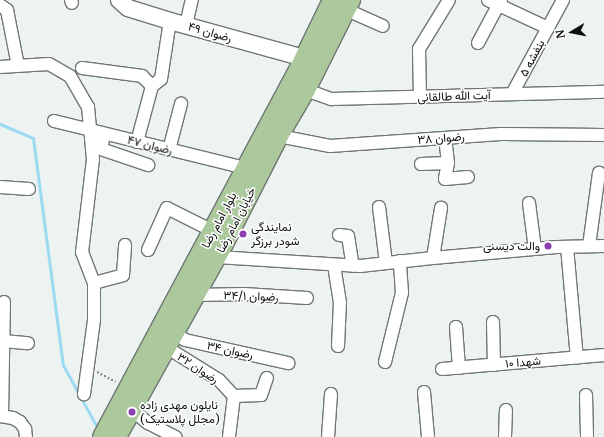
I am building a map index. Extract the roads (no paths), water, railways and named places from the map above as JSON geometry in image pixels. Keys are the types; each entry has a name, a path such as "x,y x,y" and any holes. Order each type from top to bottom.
{"main road":[{"name":"بلوار امام رضا","path":"108,434 128,389 304,58 332,0"},
{"name":"خیابان امام رضا","path":"108,434 132,410 217,257 279,136 306,90 349,5"}],"street":[{"name":"رضوان ۴۹","path":"119,0 128,8 304,58"},
{"path":"137,142 152,86 161,79 178,23 192,0"},
{"path":"420,97 419,48 450,0"},
{"name":"بنفشه ۵","path":"512,94 563,0"},
{"path":"478,43 496,2 548,28"},
{"path":"0,5 7,10 18,66"},
{"path":"349,5 383,26"},
{"path":"0,67 49,64 70,76 88,107 93,159 82,252 94,283 94,320 89,368 84,394"},
{"path":"82,68 142,76 152,86"},
{"name":"آیت الله طالقانی","path":"306,90 331,99 604,92"},
{"path":"169,150 181,104"},
{"name":"رضوان ۴۷","path":"54,121 246,168"},
{"path":"104,134 101,149 148,165"},
{"name":"رضوان ۳۸","path":"279,136 330,146 501,134 604,135"},
{"path":"445,138 448,163 445,179 468,176"},
{"path":"421,164 448,163"},
{"path":"589,246 599,174"},
{"path":"0,187 29,188"},
{"path":"529,203 535,249"},
{"path":"380,207 386,263"},
{"path":"148,250 167,208 213,231"},
{"path":"433,258 441,208"},
{"path":"339,235 348,236 353,266"},
{"path":"94,283 123,275 125,245"},
{"path":"217,257 353,266 535,249 604,246"},
{"path":"566,247 577,358"},
{"path":"385,362 402,293 400,261"},
{"path":"334,264 340,302 338,346"},
{"name":"رضوان ۳۴/۱","path":"196,295 244,294 307,298"},
{"path":"4,302 1,416 20,422 25,428 26,437"},
{"path":"493,322 494,365"},
{"path":"456,327 459,368"},
{"name":"رضوان ۳۴","path":"170,340 185,340 288,363"},
{"name":"رضوان ۳۲","path":"170,340 219,380 234,396"},
{"path":"3,341 28,343"},
{"name":"شهدا ۱۰","path":"442,370 604,355"},
{"path":"229,437 234,396 261,396 267,378"},
{"path":"424,392 428,437"},
{"path":"328,437 331,394"},
{"path":"586,395 587,437"},
{"path":"132,410 148,423 176,437"},
{"path":"505,437 506,410"}],"waterway":[{"path":"0,124 33,138 63,365 98,429"}],"place":[{"name":"نمایندگی شودر برزگر","path":"243,234"},
{"name":"والت دیسنی","path":"548,246"},
{"name":"نایلون مهدی زاده (مجلل پلاستیک)","path":"132,412"}]}
